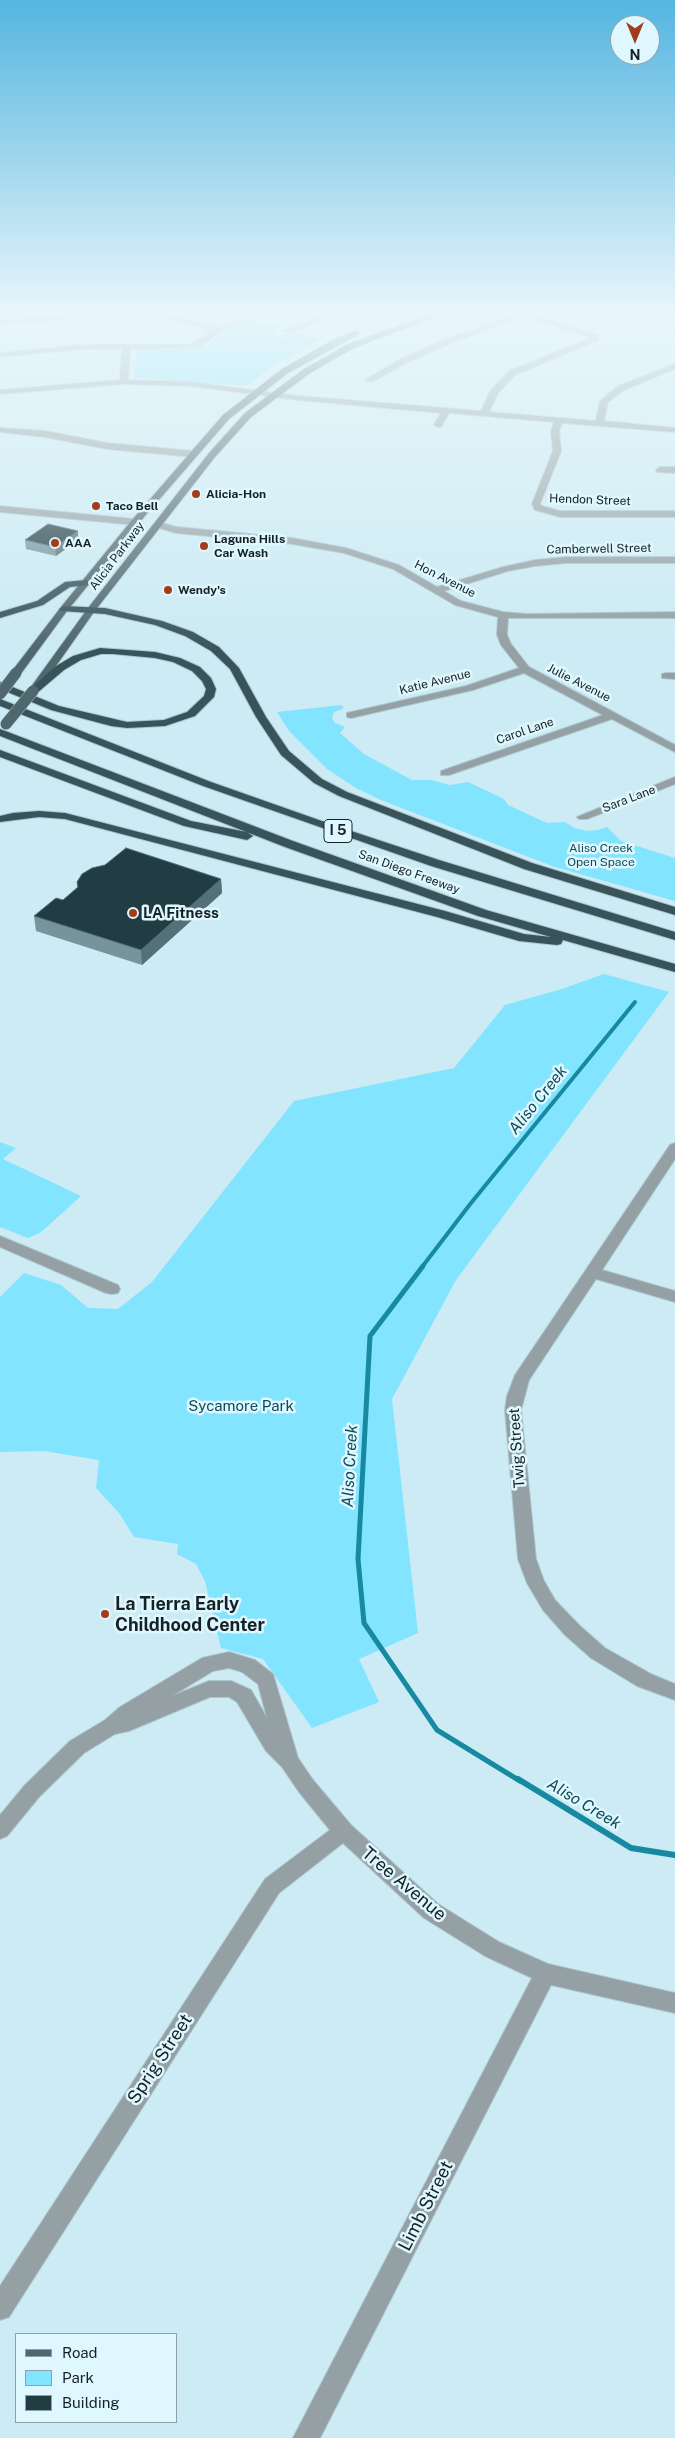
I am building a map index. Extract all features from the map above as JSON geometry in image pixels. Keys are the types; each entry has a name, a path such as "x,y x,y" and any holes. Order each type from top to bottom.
{"highway":[{"path":"0,615 40,603 68,584 86,583"},
{"path":"64,609 104,611 158,623 189,634 215,650 234,668 261,717 285,754 303,770 342,794 528,866 675,911"},
{"path":"0,686 54,708 111,723 127,725 165,723 191,714 209,697 211,689 196,669 176,660 155,655 100,651 76,658 60,668 33,691"},
{"name":"San Diego Freeway","path":"0,702 207,784 332,828 435,863 675,936"},
{"name":"San Diego Freeway","path":"0,732 289,844 482,913 675,968"},
{"path":"0,753 188,824 289,844"},
{"path":"0,819 39,814 65,816 441,914 523,938 592,944"}],"main road":[{"name":"Alicia Parkway","path":"0,694 64,609 134,522 220,424"},
{"path":"216,450 210,447 223,430 224,424"},
{"name":"Alicia Parkway","path":"0,732 33,691 91,610 216,450 240,424"},
{"path":"182,495 183,481 200,456 193,454"},
{"path":"134,522 158,525"}],"street":[{"name":"Hendon Street","path":"558,424 555,431 557,451 536,504 538,508 543,511 560,514 675,514"},
{"path":"599,424 675,430"},
{"path":"0,430 45,434 107,446 193,454"},
{"path":"660,470 675,470"},
{"path":"0,509 134,522"},
{"name":"Hon Avenue","path":"158,525 176,530 292,541 346,550 396,567 458,602 503,615 527,617 675,615"},
{"name":"Camberwell Street","path":"438,590 506,569 535,563 566,560 675,560"},
{"name":"Julie Avenue","path":"503,615 502,635 506,645 525,669 675,749"},
{"name":"Katie Avenue","path":"351,715 468,688 525,669"},
{"name":"Carol Lane","path":"445,773 614,715"},
{"name":"Sara Lane","path":"583,817 675,780"},
{"name":"Twig Street","path":"672,1157 591,1272 521,1379 515,1396 513,1424 527,1559 536,1583 549,1605 572,1630 598,1653 621,1668 675,1692"},
{"path":"0,1240 112,1289"},
{"path":"591,1272 675,1297"},
{"name":"Tree Avenue","path":"112,1726 127,1713 209,1664 229,1660 248,1666 266,1680 290,1761"},
{"name":"Tree Avenue","path":"112,1726 122,1725 209,1689 232,1689 244,1696 273,1745 290,1761 306,1786 344,1831 431,1911 492,1949 546,1974 675,2003"},
{"path":"0,1830 32,1791 77,1748 112,1726"},
{"name":"Sprig Street","path":"0,2308 272,1886 344,1831"},
{"name":"Limb Street","path":"306,2438 546,1974"}],"green space":[{"name":"Aliso Creek Open Space","path":"341,705 344,708 334,712 332,718 335,723 345,727 340,733 364,754 412,780 431,780 450,785 468,782 504,799 508,805 547,823 565,822 574,828 587,831 607,827 621,841 675,858 675,901 552,866 381,800 356,788 327,769 289,731 277,712"},
{"name":"Sycamore Park","path":"604,974 669,992 456,1280 392,1399 418,1633 359,1659 379,1702 312,1728 263,1659 221,1648 205,1581 196,1564 177,1554 178,1544 134,1537 119,1513 96,1488 99,1460 44,1451 0,1452 0,1297 24,1273 61,1285 88,1308 118,1309 152,1282 294,1101 454,1068 505,1005 562,989"},
{"path":"0,1142 16,1148 3,1159 81,1196 40,1233 28,1238 0,1227"}],"building":[{"path":"48,524 78,531 55,547 25,540"},
{"name":"LA Fitness","path":"126,848 221,879 141,950 34,916 56,898 63,900 78,887 77,882 82,874 92,868 105,865"}],"waterway":[{"name":"Aliso Creek","path":"422,1267 471,1203 635,1002"},
{"name":"Aliso Creek","path":"423,1266 370,1336 358,1559 364,1623 437,1730 520,1781"},
{"name":"Aliso Creek","path":"518,1779 631,1848 675,1855"}],"place":[{"name":"Alicia-Hon","path":"196,494"},
{"name":"Taco Bell","path":"96,506"},
{"name":"AAA","path":"55,543"},
{"name":"Laguna Hills Car Wash","path":"204,546"},
{"name":"Wendy's","path":"168,590"},
{"name":"LA Fitness","path":"133,913"},
{"name":"La Tierra Early Childhood Center","path":"105,1614"}]}
